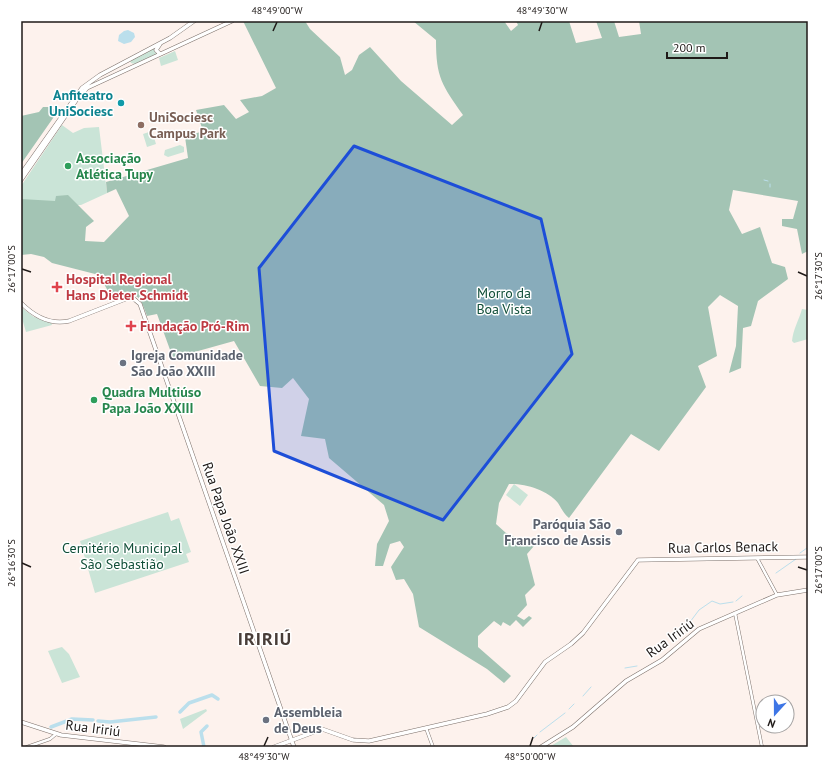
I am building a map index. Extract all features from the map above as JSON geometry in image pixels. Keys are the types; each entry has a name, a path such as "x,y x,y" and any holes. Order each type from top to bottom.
{"main road":[{"path":"21,174 79,90 95,78 162,42 194,21"},
{"path":"21,180 80,95 93,85 232,21"},
{"path":"161,54 157,53 156,50 162,42"},
{"path":"128,60 133,67"},
{"name":"Rua Papa João XXIII","path":"21,303 36,315 54,322 69,321 125,299 134,299 141,307 294,747"},
{"name":"Rua Carlos Benack","path":"426,728 492,713 508,707 516,701 545,662 571,644 583,633 638,560 808,557"},
{"name":"Rua Iririú","path":"541,747 574,727 626,681 662,660 699,629 777,595 808,590"},
{"name":"Rua Iririú","path":"21,722 56,734 164,747"},
{"path":"274,747 322,729 353,740 373,740 426,728"}],"street":[{"path":"757,558 777,595"},
{"path":"735,613 762,747"},
{"path":"426,728 433,747"},
{"path":"27,747 50,739 56,734"}],"highlighted area":[{"path":"354,146 541,219 572,354 443,520 274,451 259,268"}],"green space":[{"name":"Morro da Boa Vista","path":"243,21 305,21 310,29 340,57 345,75 352,70 359,55 370,47 401,81 452,125 463,115 445,88 439,73 436,40 413,21 504,21 511,31 518,25 516,21 569,21 576,43 602,38 596,21 614,21 619,37 641,34 639,21 808,21 808,251 802,254 797,229 782,226 782,219 793,219 798,201 733,190 729,210 742,234 760,227 772,263 785,267 788,279 758,301 751,326 743,328 741,368 729,373 736,346 738,306 720,295 708,307 717,356 698,366 706,387 659,451 631,434 569,518 554,498 548,494 528,486 509,484 499,503 496,524 506,533 534,546 527,554 535,585 525,595 527,605 517,616 524,620 529,616 532,618 523,627 516,620 510,626 503,622 501,626 494,621 478,636 478,647 511,676 504,683 487,669 419,627 413,594 404,579 396,580 391,567 404,547 400,541 390,544 383,566 375,566 377,544 389,521 384,505 329,458 325,439 301,436 309,399 293,378 282,388 260,386 234,341 173,358 157,314 147,316 139,298 132,295 127,295 113,300 99,275 52,263 44,257 31,254 21,255 21,199 55,201 56,196 68,195 94,221 86,227 85,241 104,242 129,216 116,189 107,193 106,182 188,158 185,137 203,131 196,110 224,105 236,119 249,112 240,100 262,96 276,88"},
{"path":"156,47 154,51 157,54 135,64 131,63 130,60"},
{"path":"175,51 178,60 161,66 159,58"},
{"path":"43,107 48,107 58,111 21,164 21,116 39,112"},
{"name":"Associação Atlética Tupy","path":"62,125 73,133 84,128 99,127 107,193 116,189 81,205 21,205 21,186"},
{"path":"152,131 156,144 147,147 143,134"},
{"path":"180,145 184,147 184,152 168,157 164,155 165,150"},
{"path":"21,307 34,317 51,322 52,325 26,332 21,315"},
{"path":"802,309 808,310 808,339 794,343 792,341 794,332"},
{"path":"514,484 528,495 520,506 506,495"},
{"name":"Cemitério Municipal São Sebastião","path":"168,512 171,521 179,518 191,552 186,554 189,562 95,593 80,541"},
{"path":"62,647 69,654 80,677 62,683 48,651"},
{"path":"206,709 207,711 183,729 180,719"},
{"path":"566,737 574,747 549,747"}],"water":[{"path":"128,30 134,33 135,37 131,42 124,44 118,41 119,35"}],"waterway":[{"path":"764,180 768,181"},
{"path":"800,553 807,548"},
{"path":"776,573 796,559"},
{"path":"736,601 742,596"},
{"path":"687,626 699,610 712,601 720,604 733,602"},
{"path":"652,655 663,642"},
{"path":"625,668 637,666"},
{"path":"583,696 591,687"},
{"path":"180,712 189,703 212,695 218,699"},
{"path":"569,709 574,704"},
{"path":"540,732 565,713"},
{"path":"98,721 110,722 156,717"},
{"path":"51,727 72,719 93,720"},
{"path":"204,747 201,732 207,726"},
{"path":"534,738 537,735"}],"place":[{"name":"Anfiteatro UniSociesc","path":"121,103"},
{"name":"UniSociesc Campus Park","path":"141,125"},
{"name":"Associação Atlética Tupy","path":"68,166"},
{"name":"Hospital Regional Hans Dieter Schmidt","path":"57,287"},
{"name":"Fundação Pró-Rim","path":"131,326"},
{"name":"Igreja Comunidade São João XXIII","path":"123,363"},
{"name":"Quadra Multiúso Papa João XXIII","path":"94,400"},
{"name":"Paróquia São Francisco de Assis","path":"619,532"},
{"name":"Assembleia de Deus","path":"266,720"}],"district":[{"name":"IRIRIÚ","path":"265,639"}]}
